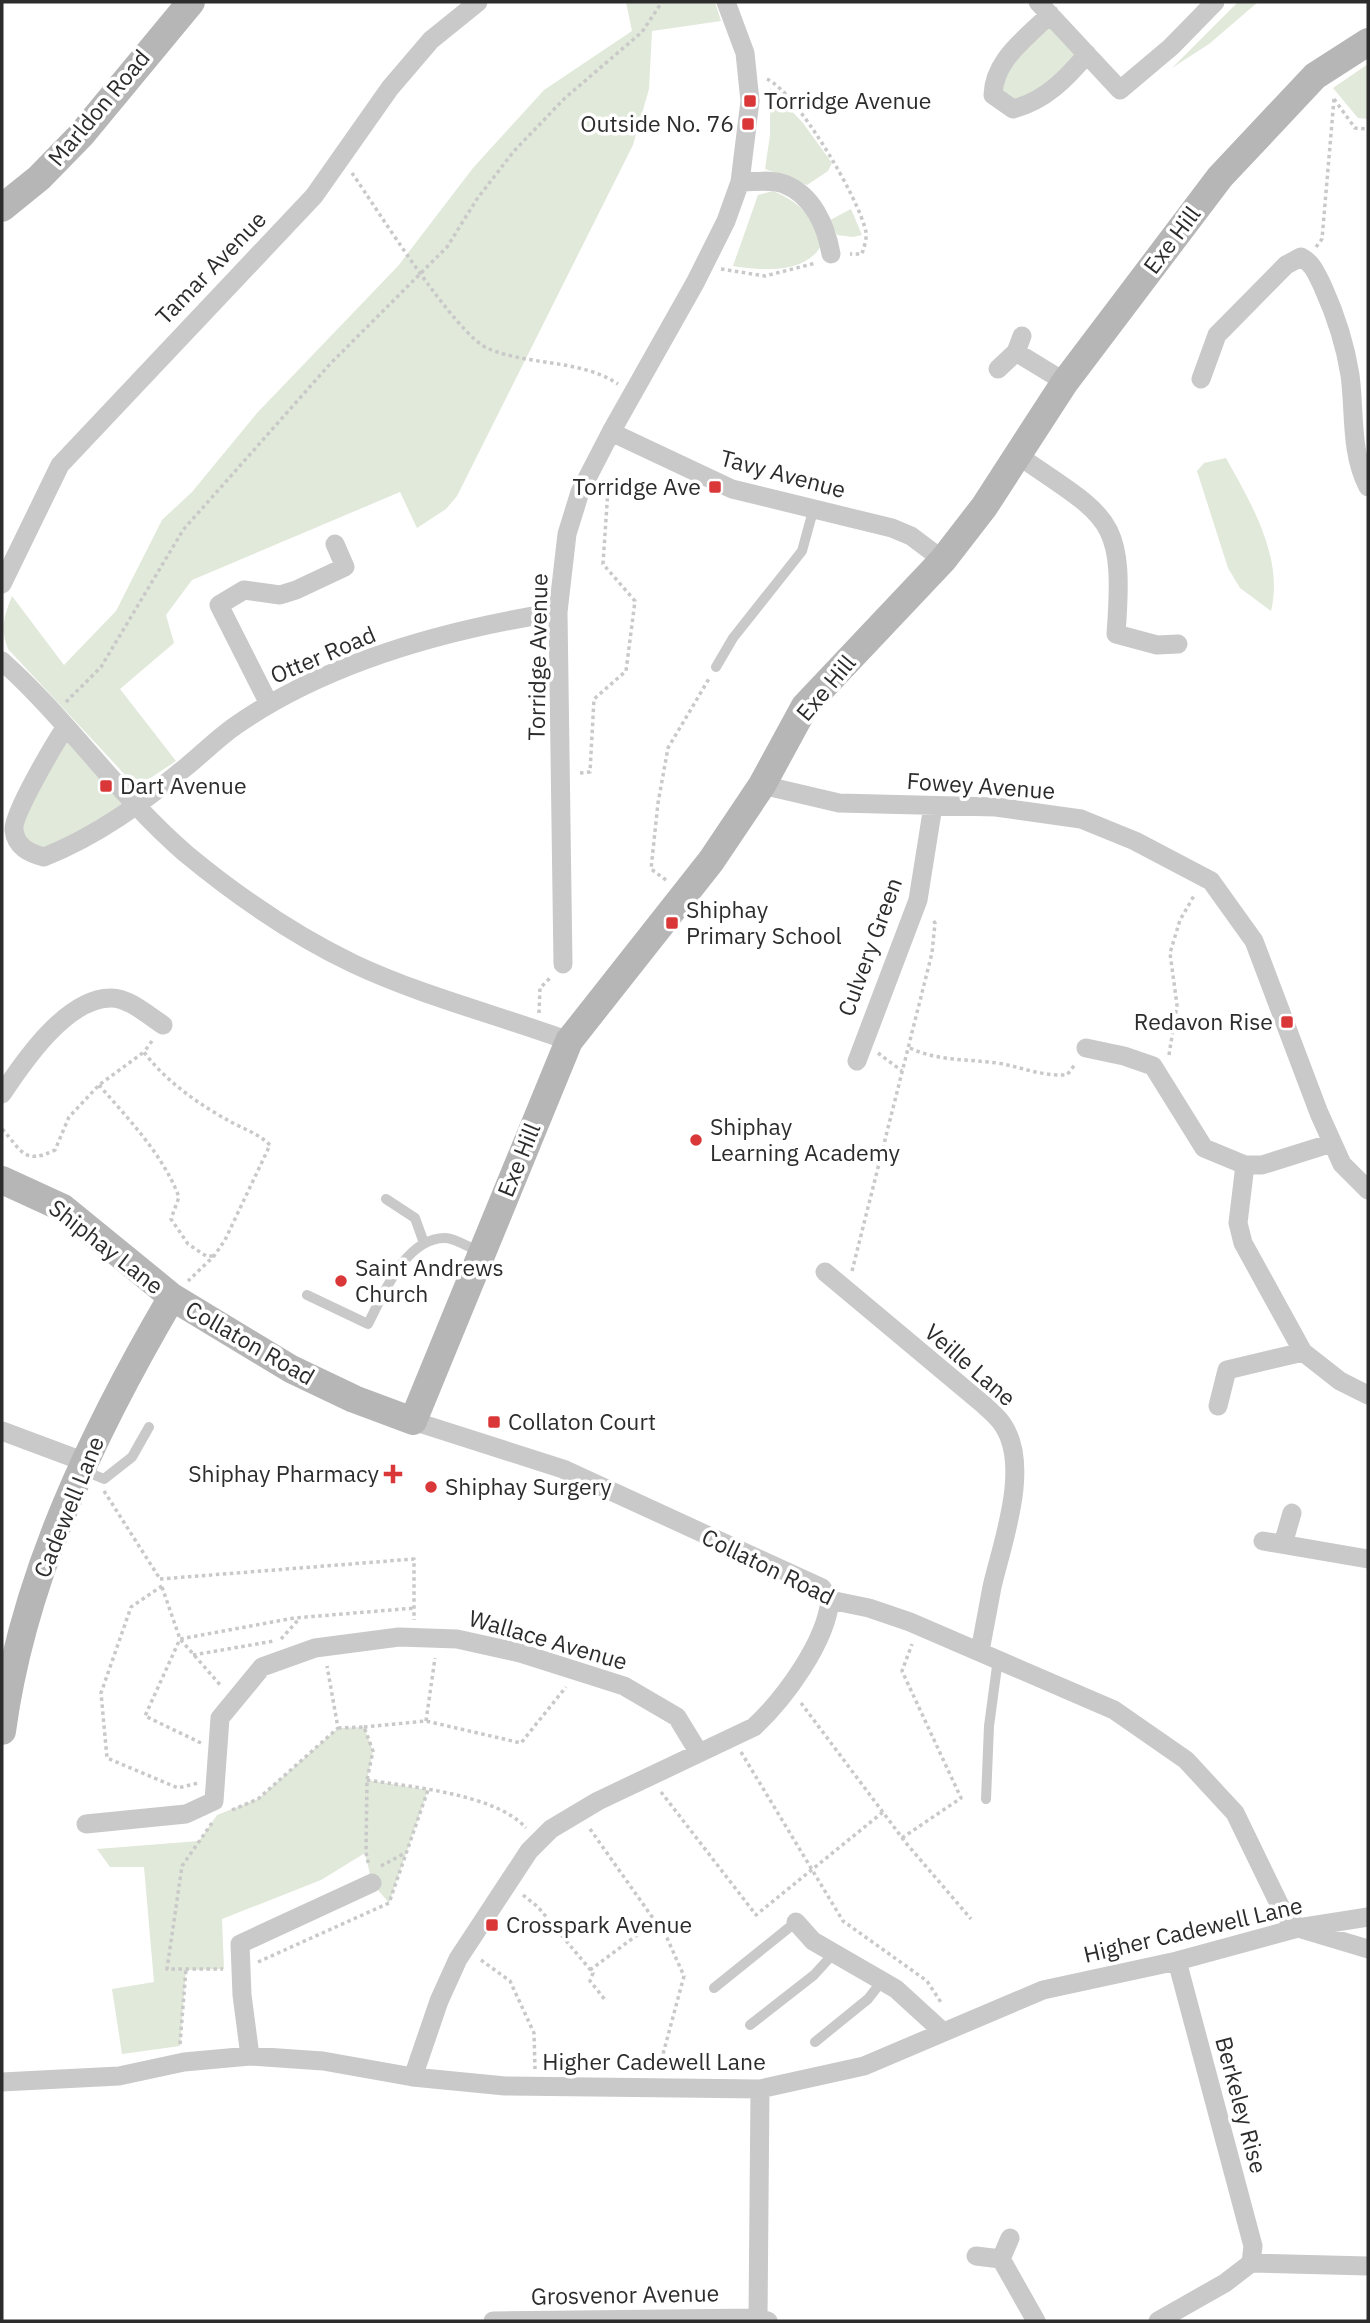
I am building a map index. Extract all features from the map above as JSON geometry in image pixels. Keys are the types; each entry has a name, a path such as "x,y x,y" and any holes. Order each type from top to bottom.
{"street":[{"name":"Marldon Road","path":"2,208 39,178 80,135 191,2"},
{"name":"Tamar Avenue","path":"2,584 60,465 83,437 314,196 342,160 390,88 430,40 478,2"},
{"name":"Torridge Avenue","path":"563,964 558,612 567,534 587,478 695,283 740,182 750,102 745,54 726,2"},
{"path":"1087,54 1070,74 1032,104 1013,109 993,95 994,78 1001,63 1044,8 1087,54 1119,90 1171,47 1215,2"},
{"name":"Exe Hill","path":"412,1421 569,1041 685,893 762,785 805,706 943,560 984,507 1065,382 1220,177 1315,76 1368,42"},
{"path":"740,182 783,183 796,191 820,217 831,254"},
{"path":"1201,379 1217,335 1286,265 1301,257 1307,260 1314,268 1340,323 1350,376 1354,435 1368,487"},
{"path":"998,369 1019,344 1065,382"},
{"name":"Tavy Avenue","path":"611,432 732,489 813,511 892,527 911,536 943,560"},
{"path":"1016,454 1095,508 1107,523 1119,555 1121,590 1116,634 1157,645 1178,644"},
{"path":"269,704 219,605 244,590 280,595 345,567 335,544"},
{"name":"Otter Road","path":"59,721 13,826 17,841 29,853 44,857 113,824 233,727 269,704 381,656 442,635 558,612"},
{"path":"2,661 136,805 184,852 297,935 355,965 410,987 569,1041"},
{"name":"Fowey Avenue","path":"762,785 839,803 996,807 1081,819 1135,841 1205,878 1225,899 1254,941 1332,1143 1342,1164 1368,1190"},
{"name":"Culvery Green","path":"857,1061 918,900 933,806"},
{"path":"2,1094 24,1062 60,1023 88,1003 112,998 133,1005 163,1025"},
{"path":"1086,1048 1124,1056 1155,1070 1204,1148 1245,1165 1262,1165 1332,1143"},
{"path":"1245,1165 1238,1223 1243,1243 1303,1352 1340,1381 1368,1395"},
{"name":"Shiphay Lane","path":"2,1180 63,1208 172,1297"},
{"name":"Veille Lane","path":"825,1272 984,1405 1004,1426 1015,1465 1008,1534 993,1585 980,1651"},
{"name":"Collaton Road","path":"172,1297 290,1369 354,1399 412,1421 563,1469 822,1588 830,1600 869,1608 918,1626 998,1658 1114,1710 1186,1760 1235,1813 1283,1912 1298,1928"},
{"name":"Cadewell Lane","path":"3,1716 29,1613 81,1470 133,1365 172,1297"},
{"path":"1218,1406 1227,1370 1303,1352"},
{"path":"2,1431 81,1470"},
{"path":"1283,1544 1292,1513"},
{"path":"1263,1541 1368,1559"},
{"path":"413,2077 439,2001 465,1948 538,1842 551,1829 579,1813 649,1776 754,1727 783,1694 821,1632 829,1615 830,1600"},
{"name":"Wallace Avenue","path":"216,1808 215,1779 220,1718 262,1667 323,1647 438,1638 457,1639 520,1653 624,1686 655,1702 677,1717 699,1753"},
{"path":"86,1824 186,1814 216,1808"},
{"path":"250,2056 240,1944 372,1883"},
{"name":"Higher Cadewell Lane","path":"2,2082 119,2076 178,2064 250,2056 323,2061 413,2077 536,2087 760,2089 864,2066 1043,1990 1177,1961 1298,1928 1368,1917"},
{"path":"796,1922 813,1941 883,1982 950,2029"},
{"path":"1298,1928 1368,1949"},
{"name":"Berkeley Rise","path":"1177,1961 1253,2246 1251,2263"},
{"name":"Grosvenor Avenue","path":"493,2321 763,2320 760,2089"},
{"path":"1001,2259 1010,2238"},
{"path":"976,2256 1001,2259"},
{"path":"1001,2259 1036,2321"},
{"path":"1158,2321 1226,2283 1251,2263 1368,2266"}],"lane":[{"path":"716,667 733,638 802,551 813,511"},
{"path":"386,1199 415,1219 424,1243"},
{"path":"307,1294 368,1324 391,1279 424,1243 446,1238 481,1252"},
{"path":"81,1470 104,1479 132,1457 149,1427"},
{"path":"986,1800 989,1726 998,1658"},
{"path":"714,1988 796,1922"},
{"path":"750,2025 814,1975 834,1953"},
{"path":"815,2042 868,1999 883,1982"}],"path":[{"path":"59,721 102,667 183,530 330,364 447,247 477,199 514,151 565,98 642,32 662,2"},
{"path":"1307,260 1322,239 1334,99 1355,128 1368,129"},
{"path":"342,160 422,273 476,343 513,355 600,373 633,393"},
{"path":"561,773 590,772 594,699 626,671 635,601 603,564 608,489 587,478"},
{"path":"685,893 651,869 658,803 668,748 716,667"},
{"path":"1155,1070 1168,1060 1177,1004 1170,953 1180,920 1205,878"},
{"path":"847,1290 932,953 935,923 918,900"},
{"path":"538,1030 540,988 563,964"},
{"path":"2,1129 15,1147 28,1156 40,1157 55,1150 69,1117 99,1085 145,1052 163,1025"},
{"path":"862,1042 902,1071"},
{"path":"910,1048 945,1058 999,1063 1042,1076 1067,1075 1086,1048"},
{"path":"145,1052 155,1066 204,1105 261,1136 270,1145 214,1255 172,1297"},
{"path":"99,1085 149,1143 170,1175 179,1197 171,1219 178,1232 206,1256 214,1255"},
{"path":"81,1470 104,1490 160,1579 180,1639 218,1684 237,1696"},
{"path":"160,1579 414,1559 414,1638"},
{"path":"162,1586 131,1607 101,1693 107,1758 178,1788 215,1779"},
{"path":"280,1640 300,1617"},
{"path":"902,1838 961,1798 902,1671 918,1626"},
{"path":"426,1721 438,1638"},
{"path":"323,1647 338,1728"},
{"path":"428,1790 389,1903 241,1969 167,1969 181,1866 216,1808 258,1799 338,1728 426,1721 522,1743 578,1671"},
{"path":"783,1694 804,1704 902,1838 971,1919"},
{"path":"364,1727 373,1751 366,1780 366,1853 370,1872 407,1852"},
{"path":"731,1739 745,1756 843,1921 927,1981 950,2029"},
{"path":"649,1776 756,1915 883,1812"},
{"path":"366,1780 428,1790 504,1810 518,1819 538,1842"},
{"path":"579,1813 667,1938 684,1976 656,2089"},
{"path":"508,1883 538,1907 593,1973 590,1981 606,2001"},
{"path":"590,1970 656,1921"},
{"path":"465,1948 510,1981 534,2034 536,2087"},
{"path":"178,2064 186,1969"}],"green space":[{"path":"626,2 715,2 721,21 652,31 649,89 633,145 457,496 446,509 417,528 400,492 192,580 166,615 174,643 120,689 176,761 149,779 129,779 8,649 4,622 12,596 64,665 116,611 162,520 192,492 257,413 398,266 473,168 544,90 632,31"},
{"path":"1238,2 1258,2 1209,44 1172,68"},
{"path":"1050,14 1087,54 1013,109 994,78"},
{"path":"1368,64 1368,119 1358,118 1333,88"},
{"path":"770,88 803,123 832,163 828,171 807,185 765,169 770,135"},
{"path":"773,191 804,211 815,225 822,244 806,261 783,268 733,266 758,195"},
{"path":"851,209 862,235 837,235 830,220"},
{"path":"1226,458 1255,512 1269,551 1274,591 1271,611 1240,588 1228,568 1197,471 1204,463"},
{"path":"65,728 136,805 44,857 17,841 26,801"},
{"path":"364,1727 373,1751 367,1780 428,1790 389,1903 372,1883 365,1853 321,1880 222,1919 224,1969 186,1970 180,2046 122,2054 112,1989 154,1982 144,1867 110,1867 97,1849 199,1841 217,1815 258,1799 338,1728"}],"place":[{"name":"Torridge Avenue","path":"750,101"},
{"name":"Outside No. 76","path":"748,124"},
{"name":"Torridge Ave","path":"715,487"},
{"name":"Dart Avenue","path":"106,786"},
{"name":"Shiphay Primary School","path":"672,923"},
{"name":"Redavon Rise","path":"1287,1022"},
{"name":"Shiphay Learning Academy","path":"696,1140"},
{"name":"Saint Andrews Church","path":"341,1281"},
{"name":"Collaton Court","path":"494,1422"},
{"name":"Shiphay Pharmacy","path":"393,1474"},
{"name":"Shiphay Surgery","path":"431,1487"},
{"name":"Crosspark Avenue","path":"492,1925"}]}
